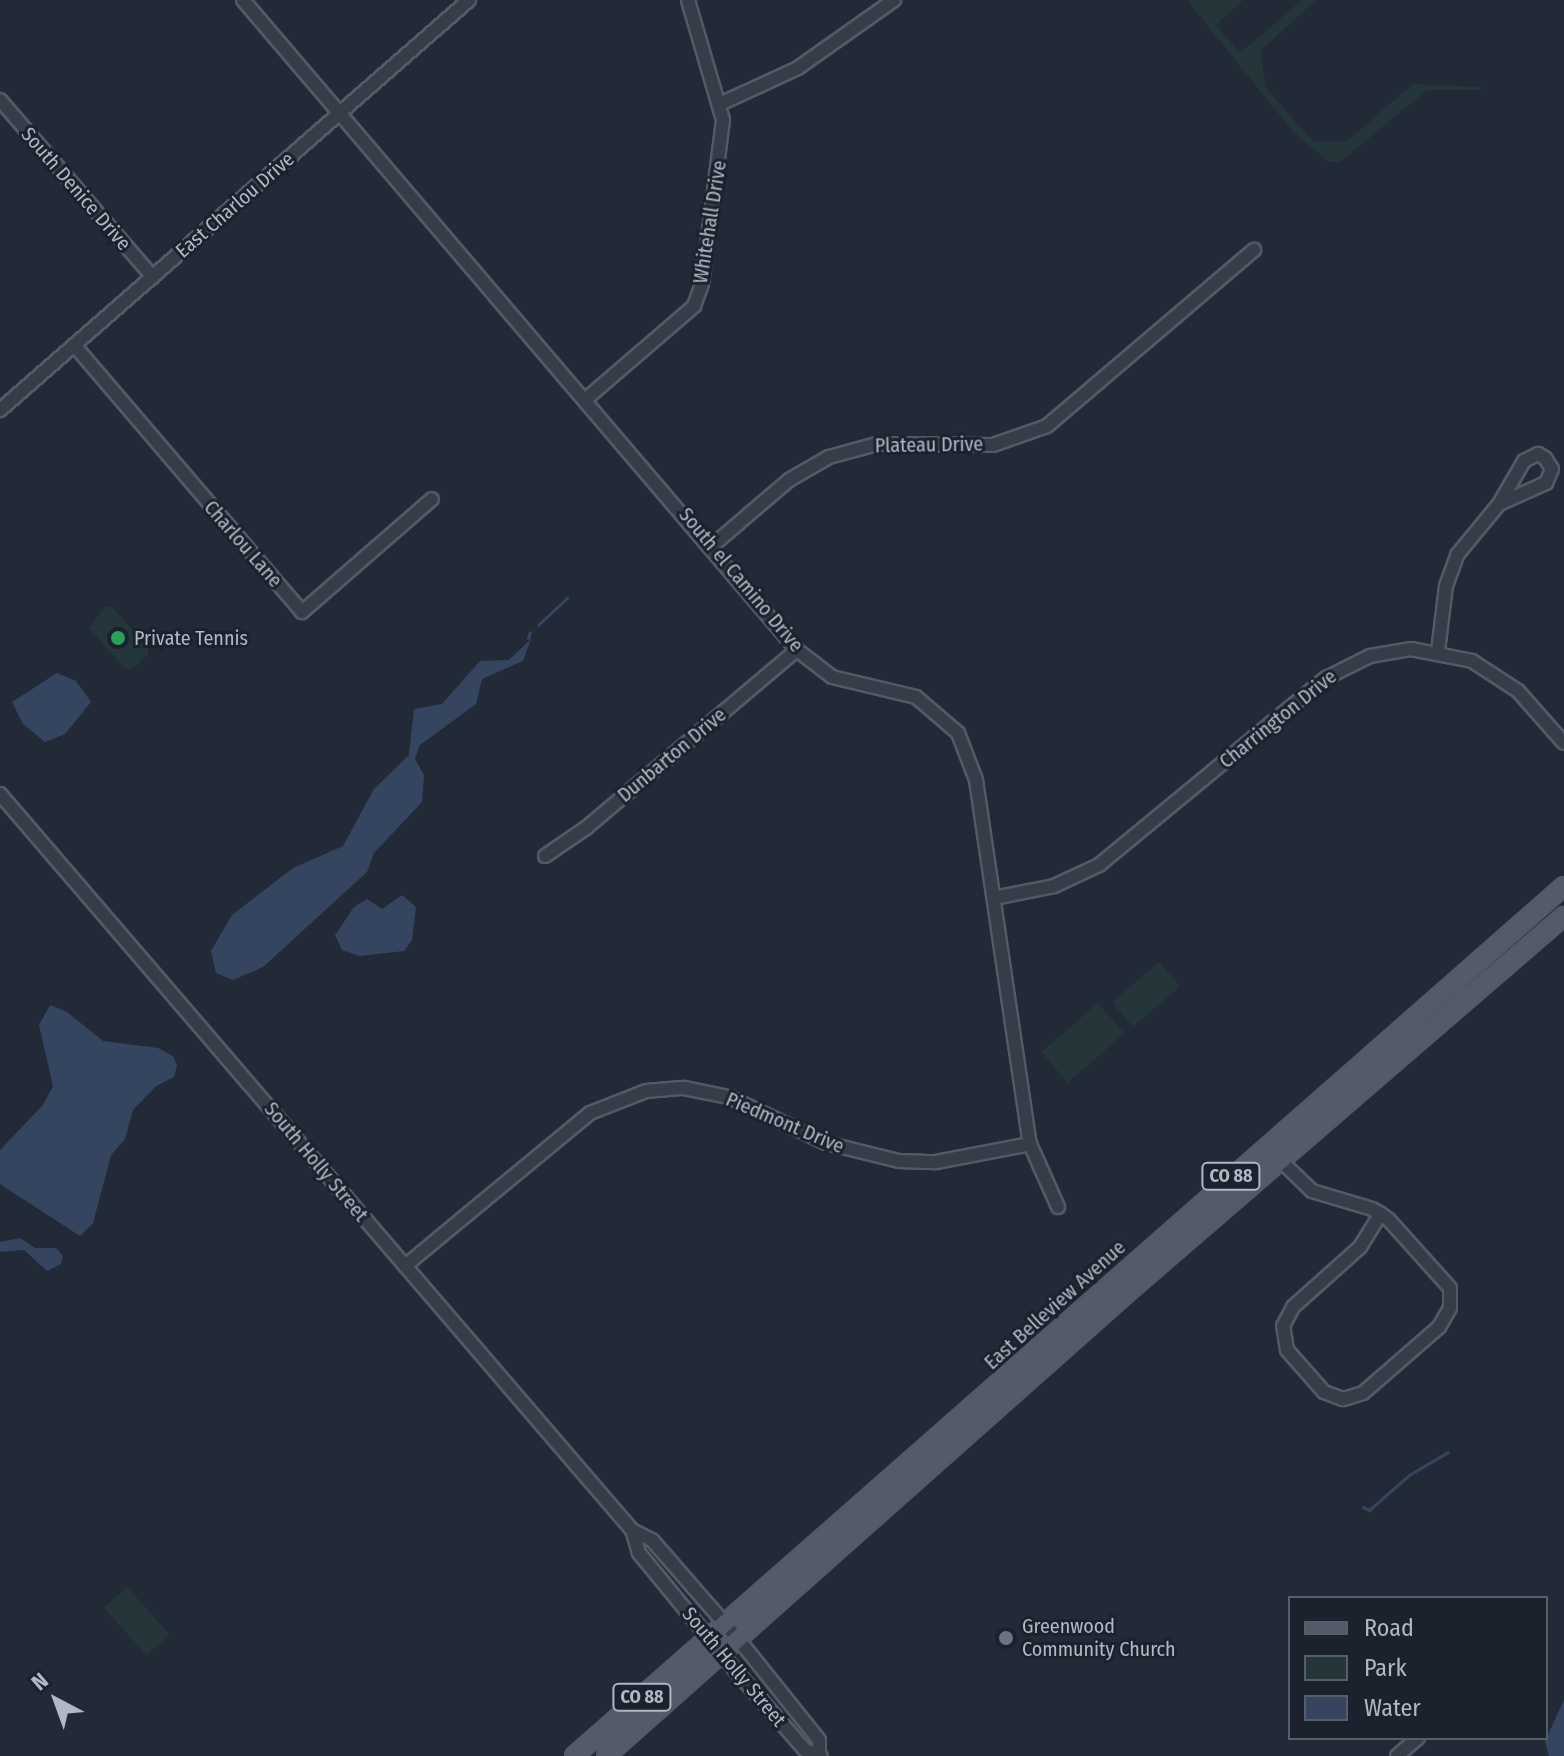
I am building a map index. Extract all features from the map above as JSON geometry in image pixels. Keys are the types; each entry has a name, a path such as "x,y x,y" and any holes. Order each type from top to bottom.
{"main road":[{"name":"East Belleview Avenue","path":"574,1756 1564,886"},
{"name":"East Belleview Avenue","path":"606,1756 1564,916"}],"street":[{"name":"South el Camino Drive","path":"243,0 713,545 797,650 832,677 900,691 947,720 972,763 1030,1144 1058,1207"},
{"name":"East Charlou Drive","path":"0,410 469,0"},
{"name":"Whitehall Drive","path":"586,399 694,306 719,172 722,103 688,0"},
{"path":"722,103 798,68 894,0"},
{"name":"South Denice Drive","path":"0,100 153,277"},
{"name":"Plateau Drive","path":"713,545 789,480 829,457 877,444 993,445 1047,426 1083,400 1254,250"},
{"name":"Charlou Lane","path":"74,345 302,612 432,499"},
{"path":"1438,651 1451,568 1470,536 1499,504 1524,461 1538,454 1550,463 1551,476 1539,490 1499,504"},
{"name":"Dunbarton Drive","path":"545,856 586,828 797,650"},
{"name":"Charrington Drive","path":"994,898 1054,886 1099,865 1344,667 1388,652 1438,651 1472,661 1506,681 1564,743"},
{"name":"South Holly Street","path":"0,794 632,1530 652,1540 739,1640 819,1740 820,1755 805,1750 722,1655 639,1553 632,1530"},
{"name":"Piedmont Drive","path":"405,1266 590,1113 646,1091 684,1088 729,1097 826,1143 899,1161 936,1162 1030,1144"},
{"path":"1281,1161 1312,1191 1381,1214 1448,1283 1450,1308 1439,1327 1374,1383 1343,1399 1324,1392 1287,1350 1283,1326 1293,1307 1360,1247 1381,1214"},
{"path":"1397,1756 1416,1740"}],"green space":[{"path":"1187,0 1243,0 1216,25 1240,53 1302,0 1316,0 1261,50 1265,87 1313,141 1347,141 1413,84 1481,87 1481,90 1427,90 1340,162 1329,162 1294,133"},
{"name":"Private Tennis","path":"105,607 112,607 148,647 148,654 132,669 124,668 89,628"},
{"path":"1159,962 1180,986 1133,1027 1112,1003"},
{"path":"1098,1003 1124,1033 1068,1082 1041,1052"},
{"path":"127,1587 170,1635 147,1655 104,1608"}],"water":[{"path":"531,639 523,661 482,679 476,704 420,745 415,759 424,775 422,802 374,853 367,872 263,967 233,980 216,973 211,951 232,915 293,868 343,846 374,789 409,755 414,709 442,704 480,661 509,660"},
{"path":"57,673 76,681 91,702 65,734 45,742 23,724 12,702"},
{"path":"402,895 416,907 412,940 404,951 359,956 342,950 335,935 354,907 367,899 382,909"},
{"path":"50,1005 67,1012 103,1041 158,1048 173,1056 177,1065 174,1077 156,1086 133,1110 125,1139 111,1155 93,1223 80,1236 0,1184 0,1150 43,1105 53,1086 39,1025"},
{"path":"20,1238 35,1248 56,1248 63,1256 61,1264 47,1271 24,1250 0,1252 0,1242"},
{"path":"1564,1700 1564,1756 1549,1756 1545,1741"}],"waterway":[{"path":"538,625 567,598"},
{"path":"528,638 530,632"},
{"path":"1363,1507 1369,1510 1409,1475 1448,1452"}],"place":[{"name":"Private Tennis","path":"118,638"},
{"name":"Greenwood Community Church","path":"1006,1638"}]}
